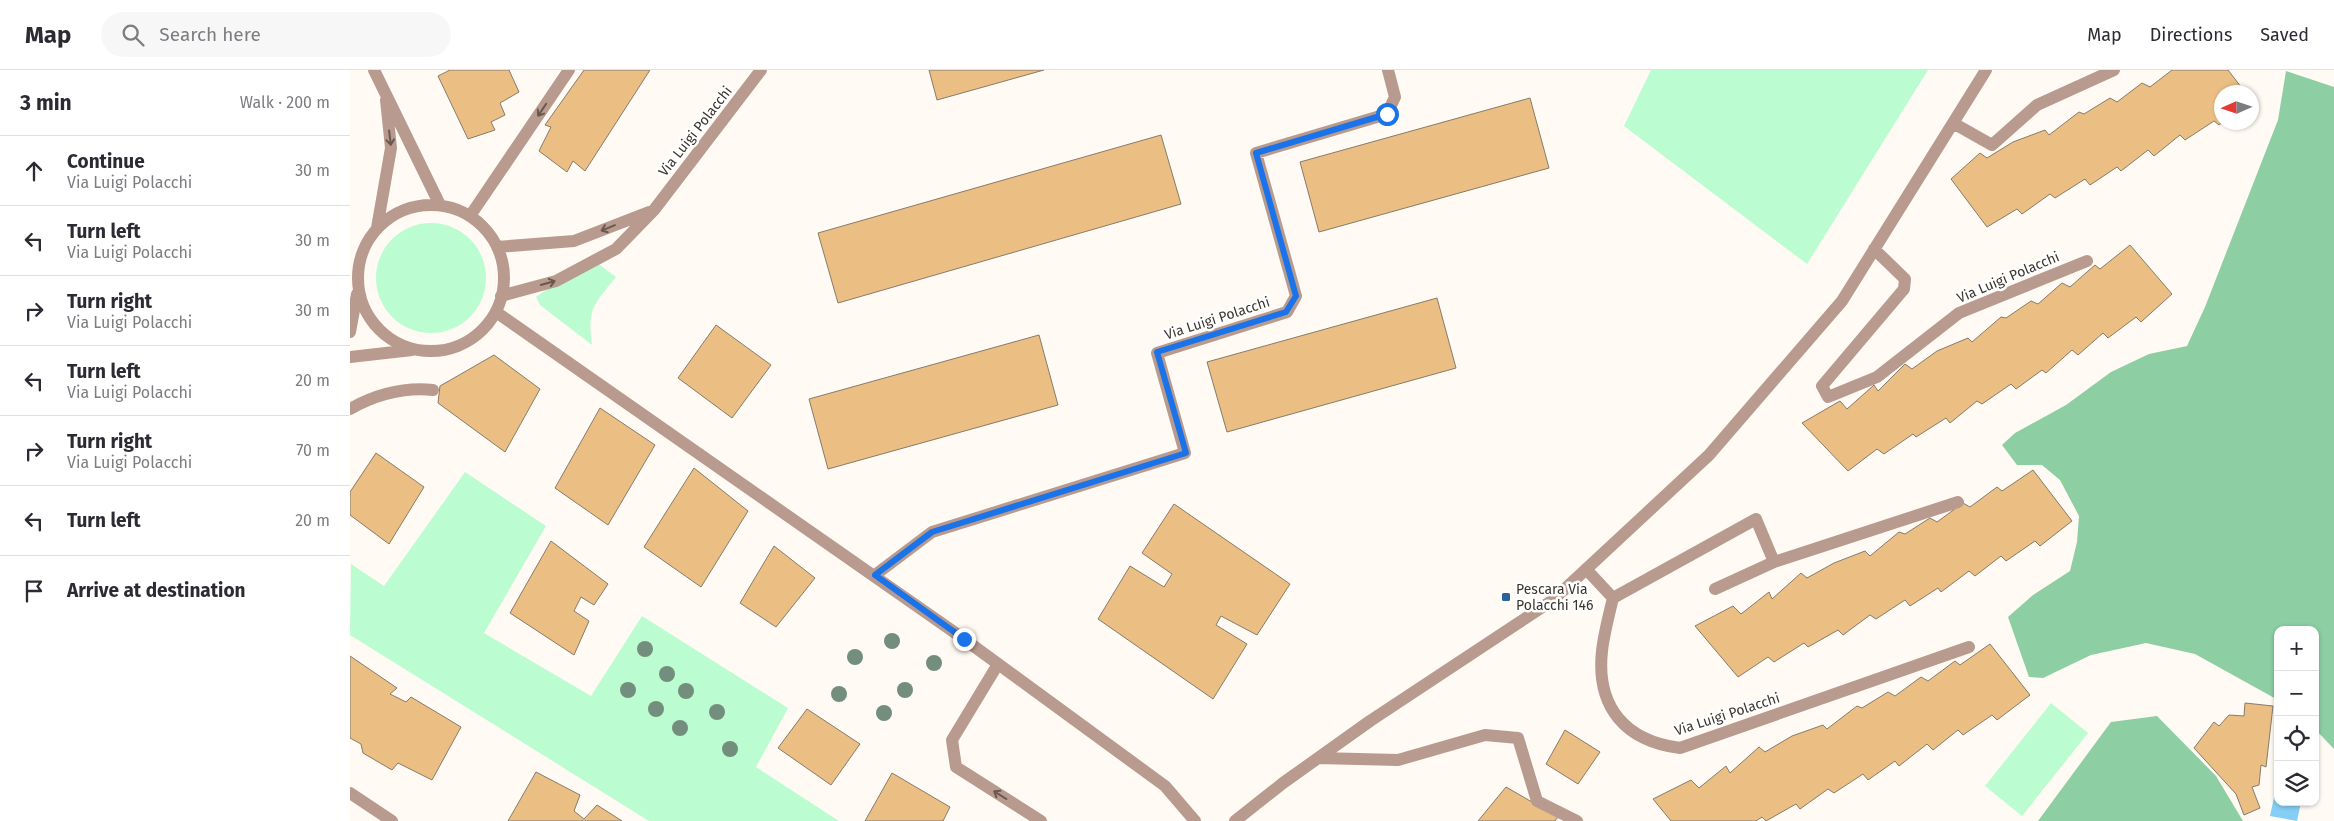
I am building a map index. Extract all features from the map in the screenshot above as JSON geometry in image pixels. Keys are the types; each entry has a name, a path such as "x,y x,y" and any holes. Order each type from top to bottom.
{"street":[{"path":"374,70 440,205"},
{"path":"470,216 569,70"},
{"name":"Via Luigi Polacchi","path":"501,296 556,281 616,249 654,210 761,70"},
{"name":"Via Luigi Polacchi","path":"875,575 932,532 1186,453 1157,352 1286,312 1296,296 1256,153 1387,114 1395,97 1388,70"},
{"path":"1235,821 1318,758 1553,600 1709,455 1842,300 1986,70"},
{"path":"1952,123 1992,145 2037,105 2114,70"},
{"path":"377,228 391,148 384,90"},
{"path":"350,332 355,315 358,267 365,246 377,228 395,214 417,206 440,205 456,209 470,216 486,230 497,247 502,263 504,280 496,312 482,331 462,344 440,351 417,350 350,357"},
{"path":"497,247 574,241 654,210"},
{"name":"Via Luigi Polacchi","path":"1874,249 1905,279 1904,290 1822,386 1828,397 1877,377 1959,313 2087,261"},
{"path":"358,289 365,310 378,329 396,342 417,350"},
{"path":"496,312 875,575 998,664 1164,786 1195,821"},
{"path":"350,409 367,400 394,392 433,390"},
{"path":"1715,589 1774,562 1958,502"},
{"path":"1586,569 1613,598 1756,519 1774,562"},
{"name":"Via Luigi Polacchi","path":"1613,598 1602,651 1603,678 1610,709 1622,725 1640,737 1662,746 1680,748 1969,647"},
{"path":"998,664 952,740 956,767 1041,821"},
{"path":"1318,758 1398,760 1485,734 1518,738 1538,801 1578,821"},
{"path":"350,793 391,821"}],"green space":[{"path":"1651,70 1928,70 1807,264 1624,126"},
{"path":"2286,71 2334,87 2334,749 2319,733 2319,626 2274,626 2274,698 2195,654 2146,643 2091,655 2043,678 2029,677 2008,617 2033,595 2070,571 2077,542 2079,516 2060,480 2042,465 2017,465 2002,445 2015,433 2066,405 2111,372 2149,354 2187,346 2205,307 2278,120"},
{"path":"431,223 452,227 470,239 482,257 486,278 482,299 470,317 452,329 431,333 410,329 392,317 380,299 376,278 380,257 392,239 410,227"},
{"path":"596,262 616,277 597,301 594,308 591,323 592,345 540,305 536,297"},
{"path":"465,472 546,526 484,633 591,696 642,616 788,708 756,767 839,821 649,821 350,635 351,564 384,586"},
{"path":"2051,703 2088,733 2022,816 1985,786"},
{"path":"2157,716 2216,776 2243,821 2038,821 2111,722"}],"water":[{"path":"2274,798 2274,806 2300,806 2297,821 2270,816"}],"building":[{"path":"450,70 509,70 519,92 500,103 505,115 491,122 495,130 468,139 438,76"},
{"path":"584,70 650,70 585,171 573,161 567,172 539,151 551,127 545,125"},
{"path":"929,70 1044,70 937,100"},
{"path":"2172,70 2228,70 2240,85 2214,85 2214,121 2185,140 2180,135 2154,156 2148,150 2121,171 2117,167 2090,185 2085,179 2055,198 2050,194 2022,214 2017,209 1987,227 1951,179 1980,153 1987,158 2013,142 2045,130 2049,135 2079,112 2084,114 2110,98 2117,102 2142,83 2150,87"},
{"path":"1530,98 1549,168 1319,232 1300,162"},
{"path":"1161,135 1181,204 838,303 818,233"},
{"path":"2130,245 2172,294 2141,322 2136,317 2108,338 2103,333 2078,355 2072,350 2046,373 2042,370 2016,389 2011,384 1982,404 1977,401 1950,423 1946,418 1916,437 1913,434 1884,454 1877,449 1848,471 1802,423 1840,401 1847,409 1874,385 1878,391 1905,364 1912,369 1937,351 1968,338 1972,342 2001,317 2006,318 2031,301 2038,304 2062,283 2070,287 2095,265 2100,269"},
{"path":"1437,298 1456,368 1227,432 1207,362"},
{"path":"716,325 771,365 732,418 678,378"},
{"path":"1039,335 1058,405 828,469 809,399"},
{"path":"494,355 540,389 505,452 438,403 440,386"},
{"path":"600,408 655,445 608,525 555,488"},
{"path":"376,453 424,487 389,544 350,515 350,492"},
{"path":"694,468 748,511 701,587 644,547"},
{"path":"2033,470 2072,521 2040,546 2035,541 2006,561 2001,556 1975,576 1969,571 1941,592 1938,588 1910,606 1905,600 1876,619 1870,615 1843,635 1838,630 1808,647 1804,643 1774,662 1768,657 1738,677 1695,626 1733,606 1741,614 1769,592 1772,599 1801,573 1807,578 1834,563 1865,551 1870,556 1899,532 1905,534 1930,518 1937,522 1963,503 1970,507 1997,487 2002,491"},
{"path":"1174,504 1290,584 1257,635 1221,616 1216,625 1247,644 1213,699 1098,619 1130,566 1164,587 1172,574 1142,553"},
{"path":"551,541 608,584 594,605 581,597 574,611 589,621 574,655 510,613"},
{"path":"774,546 815,578 776,627 740,603"},
{"path":"1990,644 2030,695 1997,720 1992,715 1963,735 1958,730 1933,750 1927,744 1899,766 1895,761 1868,780 1863,774 1834,793 1828,789 1800,809 1796,804 1766,821 1762,817 1756,821 1671,821 1653,799 1691,780 1699,788 1726,766 1730,773 1759,747 1765,752 1792,736 1823,725 1827,729 1857,706 1862,708 1888,692 1895,696 1921,677 1928,681 1955,661 1960,665"},
{"path":"350,656 397,688 390,694 406,702 411,697 461,727 432,780 398,763 392,770 363,753 361,744 350,738"},
{"path":"2245,703 2273,706 2266,767 2261,765 2259,785 2252,787 2260,808 2244,815 2236,794 2194,748 2214,722 2219,726 2229,715 2244,716"},
{"path":"807,709 860,744 831,785 778,748"},
{"path":"1565,730 1600,752 1578,784 1546,764"},
{"path":"536,772 580,795 574,811 584,819 597,805 622,821 508,821"},
{"path":"892,773 950,807 943,821 865,821"},
{"path":"1506,787 1558,817 1555,821 1478,821"}],"place":[{"name":"Pescara Via Polacchi 146","path":"1506,597"}],"route":[{"path":"964,639 875,575 932,532 1186,453 1157,352 1286,312 1296,296 1256,153 1387,114"}]}
